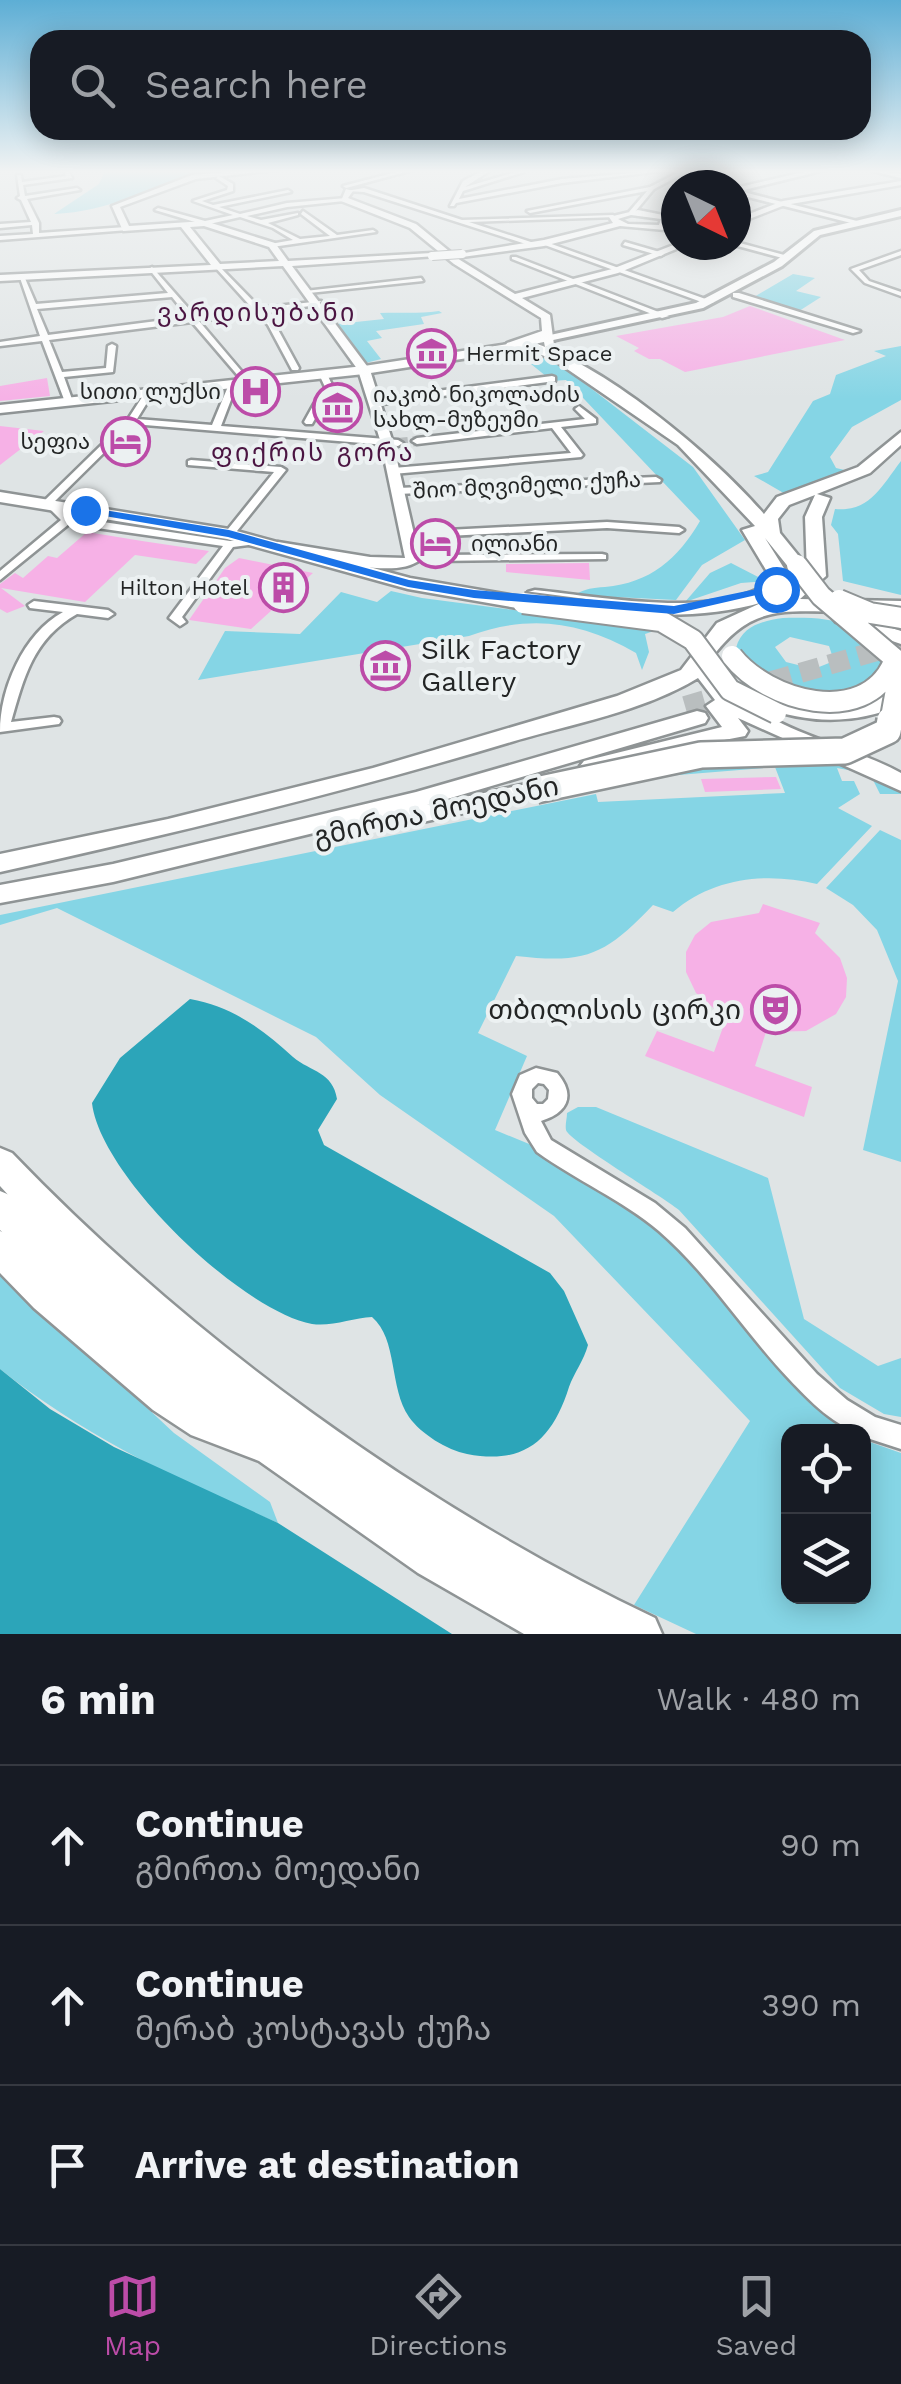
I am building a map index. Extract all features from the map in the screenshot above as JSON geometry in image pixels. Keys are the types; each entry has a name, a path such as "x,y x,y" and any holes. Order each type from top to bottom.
{"main road":[{"path":"0,410 240,383 297,372 364,370 551,342 710,302 800,246"},
{"path":"511,345 530,346 683,316 741,294 812,246"},
{"path":"551,342 704,461 847,604 901,618"},
{"path":"845,470 901,424"},
{"path":"773,534 770,514 783,501 854,476 901,437"},
{"path":"724,619 776,589 782,581 730,491"},
{"path":"0,497 315,552 408,583 522,603 622,613 669,624 693,640 730,690 901,771"},
{"path":"474,594 674,610 724,619 766,607 802,590 812,514 821,498"},
{"path":"775,567 800,577 807,567"},
{"path":"807,567 811,586 838,616 899,650 890,678 879,689 829,701 765,687 742,671 732,656 732,641 754,622 779,616 838,616"},
{"path":"644,607 684,620 692,632 682,666 669,685 696,688 738,728 658,750"},
{"path":"766,607 901,607"},
{"path":"766,607 838,616"},
{"path":"724,619 720,668 735,683 765,701 806,713 836,715 901,697"},
{"name":"გმირთა მოედანი","path":"400,786 669,685 700,660 724,619"},
{"name":"გმირთა მოედანი","path":"223,831 303,840 701,755 833,752 863,746 892,725 899,650"},
{"name":"გმირთა მოედანი","path":"700,660 712,686 740,712 861,759 901,783"},
{"path":"806,723 852,724 901,711"},
{"name":"გმირთა მოედანი","path":"400,786 691,712"},
{"name":"გმირთა მოედანი","path":"400,786 509,785 658,750 772,741 820,744"},
{"path":"900,754 901,762"},
{"path":"0,863 223,831 308,800 400,786"},
{"path":"0,894 400,786"},
{"path":"0,879 102,867"},
{"path":"0,908 102,867"},
{"path":"0,1163 68,1234 304,1432 486,1555 639,1634"},
{"path":"5,1226 47,1295 167,1396 205,1420 272,1446 433,1558 568,1634"}],"street":[{"path":"200,246 271,324 297,372"},
{"path":"273,246 364,370 392,443 393,472 413,560 397,567 315,552"},
{"path":"438,246 546,317 543,323 551,342"},
{"path":"0,278 432,256 522,246"},
{"path":"547,246 710,302"},
{"path":"634,246 661,254"},
{"path":"751,248 786,257"},
{"path":"901,253 854,269 867,282 901,294"},
{"path":"513,296 619,270 661,254"},
{"path":"514,258 665,316"},
{"path":"152,269 240,383 217,425"},
{"path":"21,276 70,402"},
{"path":"309,292 421,280"},
{"path":"741,294 856,331"},
{"path":"32,307 174,295"},
{"path":"0,344 318,303"},
{"path":"58,375 110,370 112,346"},
{"path":"306,428 317,406 336,402 323,374"},
{"path":"375,402 552,379"},
{"path":"149,393 131,421 49,504 67,520 229,539"},
{"path":"418,441 593,422 578,409"},
{"path":"131,421 306,428 392,443"},
{"path":"393,472 578,455 556,427"},
{"path":"180,622 176,618 281,470 190,463"},
{"name":"შიო მღვიმელი ქუჩა","path":"398,491 656,480"},
{"path":"0,577 67,520"},
{"path":"408,534 607,525 680,530"},
{"path":"472,531 479,556"},
{"path":"434,558 602,556"},
{"path":"34,604 108,614"},
{"path":"54,722 1,727 31,648 49,622 75,610"},
{"path":"528,1107 535,1133 544,1146 678,1234 826,1400 858,1424 901,1437"}],"shaded area":[{"path":"793,274 815,278 796,291 821,297 796,313 754,297"},
{"path":"380,313 442,313 421,317 424,324 376,331 382,338 367,341 381,359 362,364 337,324 384,319"},
{"path":"901,346 901,400 852,427 830,457 836,468 853,472 787,495 754,476 768,472 813,401 830,394 836,375 886,356 874,351"},
{"path":"527,349 553,359 693,467 745,540 702,565 676,600 574,595 621,585 661,567 682,547 700,521 566,380 552,381 531,364 543,361"},
{"path":"901,461 901,595 843,581 838,534 831,525 835,509 866,502"},
{"path":"731,563 766,581 741,583 685,602 710,573"},
{"path":"391,591 660,629 645,634 649,652 642,670 636,653 615,642 575,628 534,623 198,680 225,631 300,634 341,592 377,602"},
{"path":"783,618 844,624 867,639 887,667 848,697 772,686 736,648 748,630","holes":["790,637 829,646 834,661 814,669 786,662 775,647"]},
{"path":"837,757 901,788 901,794 880,794 870,774 837,768 842,781 854,781 860,794 838,808 872,826 817,884 779,878 742,880 706,891 673,912 653,905 621,935 593,952 561,958 516,956 478,1033 527,1056 495,1130 587,1168 672,1237 842,1424 781,1424 781,1604 871,1604 871,1442 901,1453 901,1634 696,1634 634,1605 750,1421 554,1216 380,1095 316,1037 57,908 0,925 0,915 596,794 598,802 785,793 775,767 666,776 660,766"},
{"path":"880,830 901,840 901,1162 863,1150 898,981 877,930 853,905 826,888"},
{"path":"190,999 220,1007 246,1020 331,1083 337,1099 318,1130 324,1145 550,1273 564,1291 588,1345 554,1422 533,1445 505,1456 487,1456 459,1452 435,1440 409,1417 398,1392 386,1338 372,1317 319,1325 282,1313 248,1294 213,1267 146,1201 101,1133 92,1103 120,1058"},
{"path":"578,1107 596,1107 768,1178 804,1319 878,1366 901,1358 901,1417 884,1414 840,1388 679,1210 571,1136 566,1130 567,1113"},
{"path":"0,1270 174,1433 270,1502 278,1523 134,1456 65,1416 0,1369"},
{"path":"0,1369 50,1409 114,1447 278,1523 452,1634 0,1634"}],"building":[{"path":"750,306 845,340 685,372 660,359 649,359 634,351 639,348 616,336 723,317"},
{"path":"47,378 50,396 0,401 0,386"},
{"path":"0,426 44,431 0,465"},
{"path":"87,532 209,551 196,564 135,555 85,602 1,588 25,606 7,613 0,609 0,584 15,573 23,578 48,556 57,558"},
{"name":"Hilton Hotel","path":"239,558 313,573 251,629 189,620 225,568"},
{"path":"589,563 590,580 506,572 506,564"},
{"path":"776,777 781,789 705,792 701,779"},
{"name":"თბილისის ცირკი","path":"763,904 820,923 815,933 840,958 847,978 846,997 836,1014 806,1031 766,1032 755,1066 812,1087 804,1117 645,1056 657,1031 714,1052 726,1019 696,993 686,972 686,952 695,935 711,922 759,913"}],"tunnel":[{"path":"398,443 417,441"},
{"path":"685,706 901,644"}],"place":[{"name":"Hermit Space","path":"431,353"},
{"name":"სითი ლუქსი","path":"256,391"},
{"name":"იაკობ ნიკოლაძის სახლ-მუზეუმი","path":"338,407"},
{"name":"სეფია","path":"125,441"},
{"name":"ილიანი","path":"436,543"},
{"name":"Hilton Hotel","path":"284,587"},
{"name":"Silk Factory Gallery","path":"386,665"},
{"name":"თბილისის ცირკი","path":"776,1009"}],"district":[{"name":"ვარდისუბანი","path":"257,312"},
{"name":"ფიქრის გორა","path":"313,452"}],"route":[{"path":"85,510 229,534 408,583 474,594 524,594 674,610 776,589"}]}
